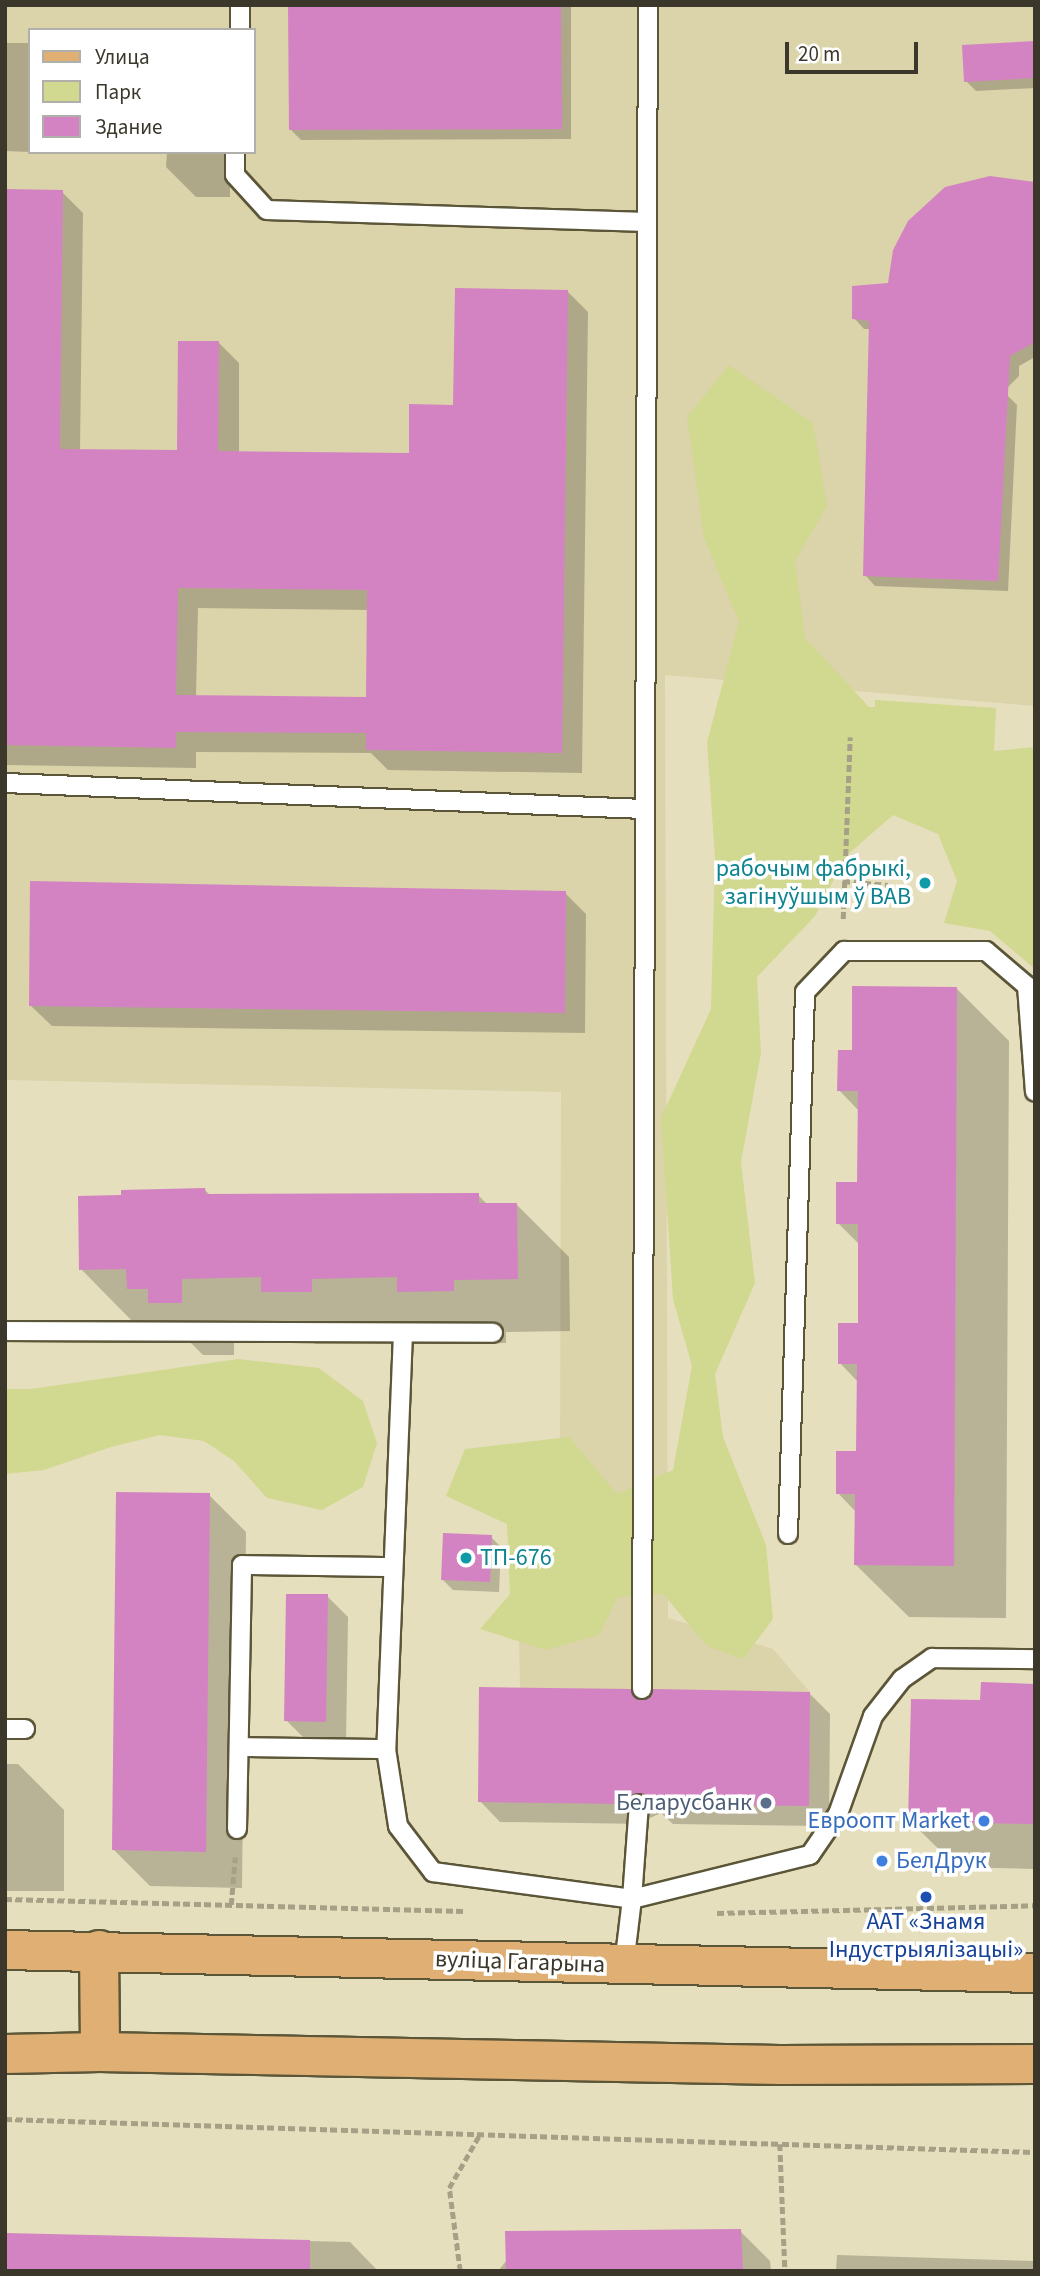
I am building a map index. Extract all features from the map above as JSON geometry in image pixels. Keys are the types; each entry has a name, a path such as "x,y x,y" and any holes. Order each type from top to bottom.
{"main road":[{"name":"вуліца Гагарына","path":"5,1950 1035,1973"},
{"path":"99,1950 100,2052"},
{"path":"5,2054 100,2052 780,2065 1035,2064"}],"lane":[{"path":"240,5 240,28"},
{"path":"642,1689 648,5"},
{"path":"235,154 235,175 267,210 646,222"},
{"path":"5,783 644,809"},
{"path":"788,1534 805,992 844,951 986,951 1027,986 1035,1092"},
{"path":"5,1331 493,1333"},
{"path":"403,1333 386,1749 398,1826 433,1872 632,1899 810,1855 838,1814 873,1716 902,1679 932,1658 1035,1659"},
{"path":"237,1829 242,1565 393,1567"},
{"path":"5,1729 25,1729"},
{"path":"239,1747 386,1749"},
{"path":"624,1965 639,1804"}],"path":[{"path":"844,951 843,881 850,737"},
{"path":"843,881 888,885"},
{"path":"230,1905 237,1829"},
{"path":"5,2119 1035,2152"},
{"path":"460,2271 449,2188 480,2134"},
{"path":"780,2144 785,2271"}],"shaded area":[{"path":"5,5 1035,5 1035,706 665,675 668,1618 773,1649 810,1692 520,1688 516,1490 560,1481 561,1092 5,1080"}],"green space":[{"path":"729,365 813,423 827,506 795,561 805,638 869,707 875,707 875,700 996,708 994,751 1035,747 1035,969 990,931 944,923 957,881 938,834 893,815 846,856 815,916 757,977 761,1053 741,1162 755,1283 715,1374 723,1437 766,1545 773,1619 743,1659 707,1646 663,1594 618,1597 599,1635 546,1650 480,1629 510,1594 507,1524 446,1496 465,1449 569,1437 617,1494 673,1470 692,1366 673,1299 661,1118 711,1009 715,858 707,742 739,622 704,538 687,417"},
{"path":"238,1359 319,1368 363,1401 377,1443 363,1487 322,1510 267,1498 234,1461 204,1441 160,1435 111,1447 44,1470 5,1474 5,1389 31,1389"}],"building":[{"path":"288,5 561,5 562,129 289,130"},
{"path":"1035,41 1035,78 964,82 962,45"},
{"path":"990,176 1035,182 1035,342 1010,356 998,581 863,576 869,321 852,319 852,286 888,283 893,250 908,221 945,187"},
{"path":"5,189 63,190 60,449 177,450 178,341 219,341 218,451 409,453 409,404 453,405 455,288 568,290 562,753 366,750 366,733 176,732 176,748 5,745","holes":["178,588 367,590 366,697 176,695"]},
{"path":"30,881 566,891 565,1013 29,1006"},
{"path":"852,986 957,987 954,1566 854,1565 855,1494 836,1494 836,1451 856,1451 857,1364 838,1364 838,1323 858,1323 858,1224 836,1224 836,1182 857,1182 858,1091 837,1091 838,1050 852,1050"},
{"path":"205,1188 206,1194 479,1193 479,1203 517,1203 518,1279 454,1280 454,1291 397,1292 397,1277 312,1279 312,1292 261,1292 261,1277 182,1279 182,1303 148,1303 148,1289 127,1289 126,1269 79,1270 78,1196 121,1195 121,1190"},
{"path":"116,1492 210,1493 206,1852 112,1850"},
{"name":"ТП-676","path":"443,1533 492,1535 490,1582 441,1580"},
{"path":"286,1594 328,1594 326,1722 284,1721"},
{"path":"981,1682 1035,1684 1035,1824 908,1822 911,1699 980,1700"},
{"path":"479,1687 631,1689 633,1695 641,1700 648,1698 653,1689 810,1692 809,1806 650,1804 646,1795 639,1793 630,1797 628,1804 478,1802"},
{"path":"741,2229 743,2271 506,2271 505,2231"},
{"path":"5,2233 310,2240 310,2271 5,2271"}],"place":[{"name":"рабочым фабрыкі, загінуўшым ў ВАВ","path":"925,883"},
{"name":"ТП-676","path":"466,1558"},
{"name":"Беларусбанк","path":"766,1803"},
{"name":"Евроопт Market","path":"984,1821"},
{"name":"БелДрук","path":"882,1861"},
{"name":"ААТ «Знамя Індустрыялізацыі»","path":"926,1897"}]}
